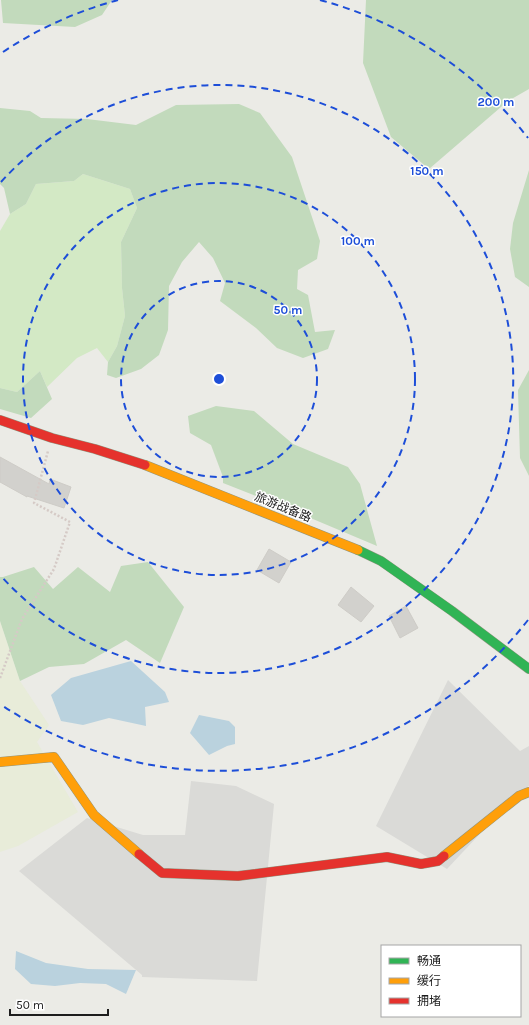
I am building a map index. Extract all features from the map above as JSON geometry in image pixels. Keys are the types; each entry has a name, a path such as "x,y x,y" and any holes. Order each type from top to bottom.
{"street":[{"name":"旅游战备路","path":"0,420 52,438 139,462 381,561 452,611 529,669"},
{"path":"0,762 54,757 94,815 162,873 238,876 387,857 421,864 438,861 519,796 529,792"}],"path":[{"path":"0,678 22,619 54,569 70,522 34,503 52,438"}],"shaded area":[{"path":"448,680 520,751 529,746 529,786 519,792 447,869 376,826"},
{"path":"191,781 236,786 274,804 257,981 142,977 142,975 19,871 87,818 143,835 185,835"}],"green space":[{"path":"1,0 112,0 102,15 75,27 3,23"},
{"path":"366,0 529,0 529,89 508,101 429,169 391,137 363,63"},
{"path":"239,104 260,113 292,157 320,241 317,259 298,270 297,289 308,295 315,332 335,330 328,349 303,358 277,348 256,328 220,301 225,283 213,258 199,242 182,262 169,286 168,330 159,355 141,369 116,378 107,375 108,362 117,346 125,316 122,288 121,242 137,208 130,189 83,174 74,181 36,184 26,204 10,214 4,188 0,184 0,108 30,111 41,118 87,119 136,125 176,105"},
{"path":"529,170 529,287 515,277 510,249 513,223"},
{"path":"83,174 130,189 137,208 121,242 122,288 125,316 117,346 108,362 97,348 77,358 47,387 40,371 17,392 0,388 0,231 10,214 26,204 36,184 74,181"},
{"path":"529,370 529,476 520,458 518,390"},
{"path":"40,371 52,399 31,418 0,409 0,388 17,392"},
{"path":"216,406 254,411 293,444 348,467 360,484 377,546 223,483 223,477 211,445 190,433 188,416"},
{"path":"148,562 184,607 160,663 126,640 84,664 49,667 20,681 0,621 0,577 34,567 53,589 78,567 110,592 121,566"},
{"path":"0,621 20,681 49,725 37,742 78,812 18,846 0,852"}],"water":[{"path":"131,661 165,692 169,702 145,707 146,726 109,718 83,725 61,721 51,695 71,678"},
{"path":"199,715 229,721 235,727 235,744 227,746 209,755 190,733"},
{"path":"16,951 46,963 88,969 136,970 126,994 106,984 80,983 55,986 31,984 15,969"}],"building":[{"path":"0,457 49,484 50,479 71,487 64,508 27,497 0,482"},
{"path":"269,549 291,562 279,583 257,570"},
{"path":"351,587 374,606 361,622 338,605"},
{"path":"406,606 418,628 400,638 389,616"}],"traffic: fast":[{"path":"358,550 381,561 452,611 529,669"}],"traffic: slow":[{"path":"145,465 358,550"},
{"path":"0,762 54,757 94,815 139,854"},
{"path":"444,856 519,796 529,792"}],"traffic: jam":[{"path":"0,420 52,438 95,449 145,465"},
{"path":"139,854 162,873 238,876 387,857 421,864 438,861 444,856"}]}
